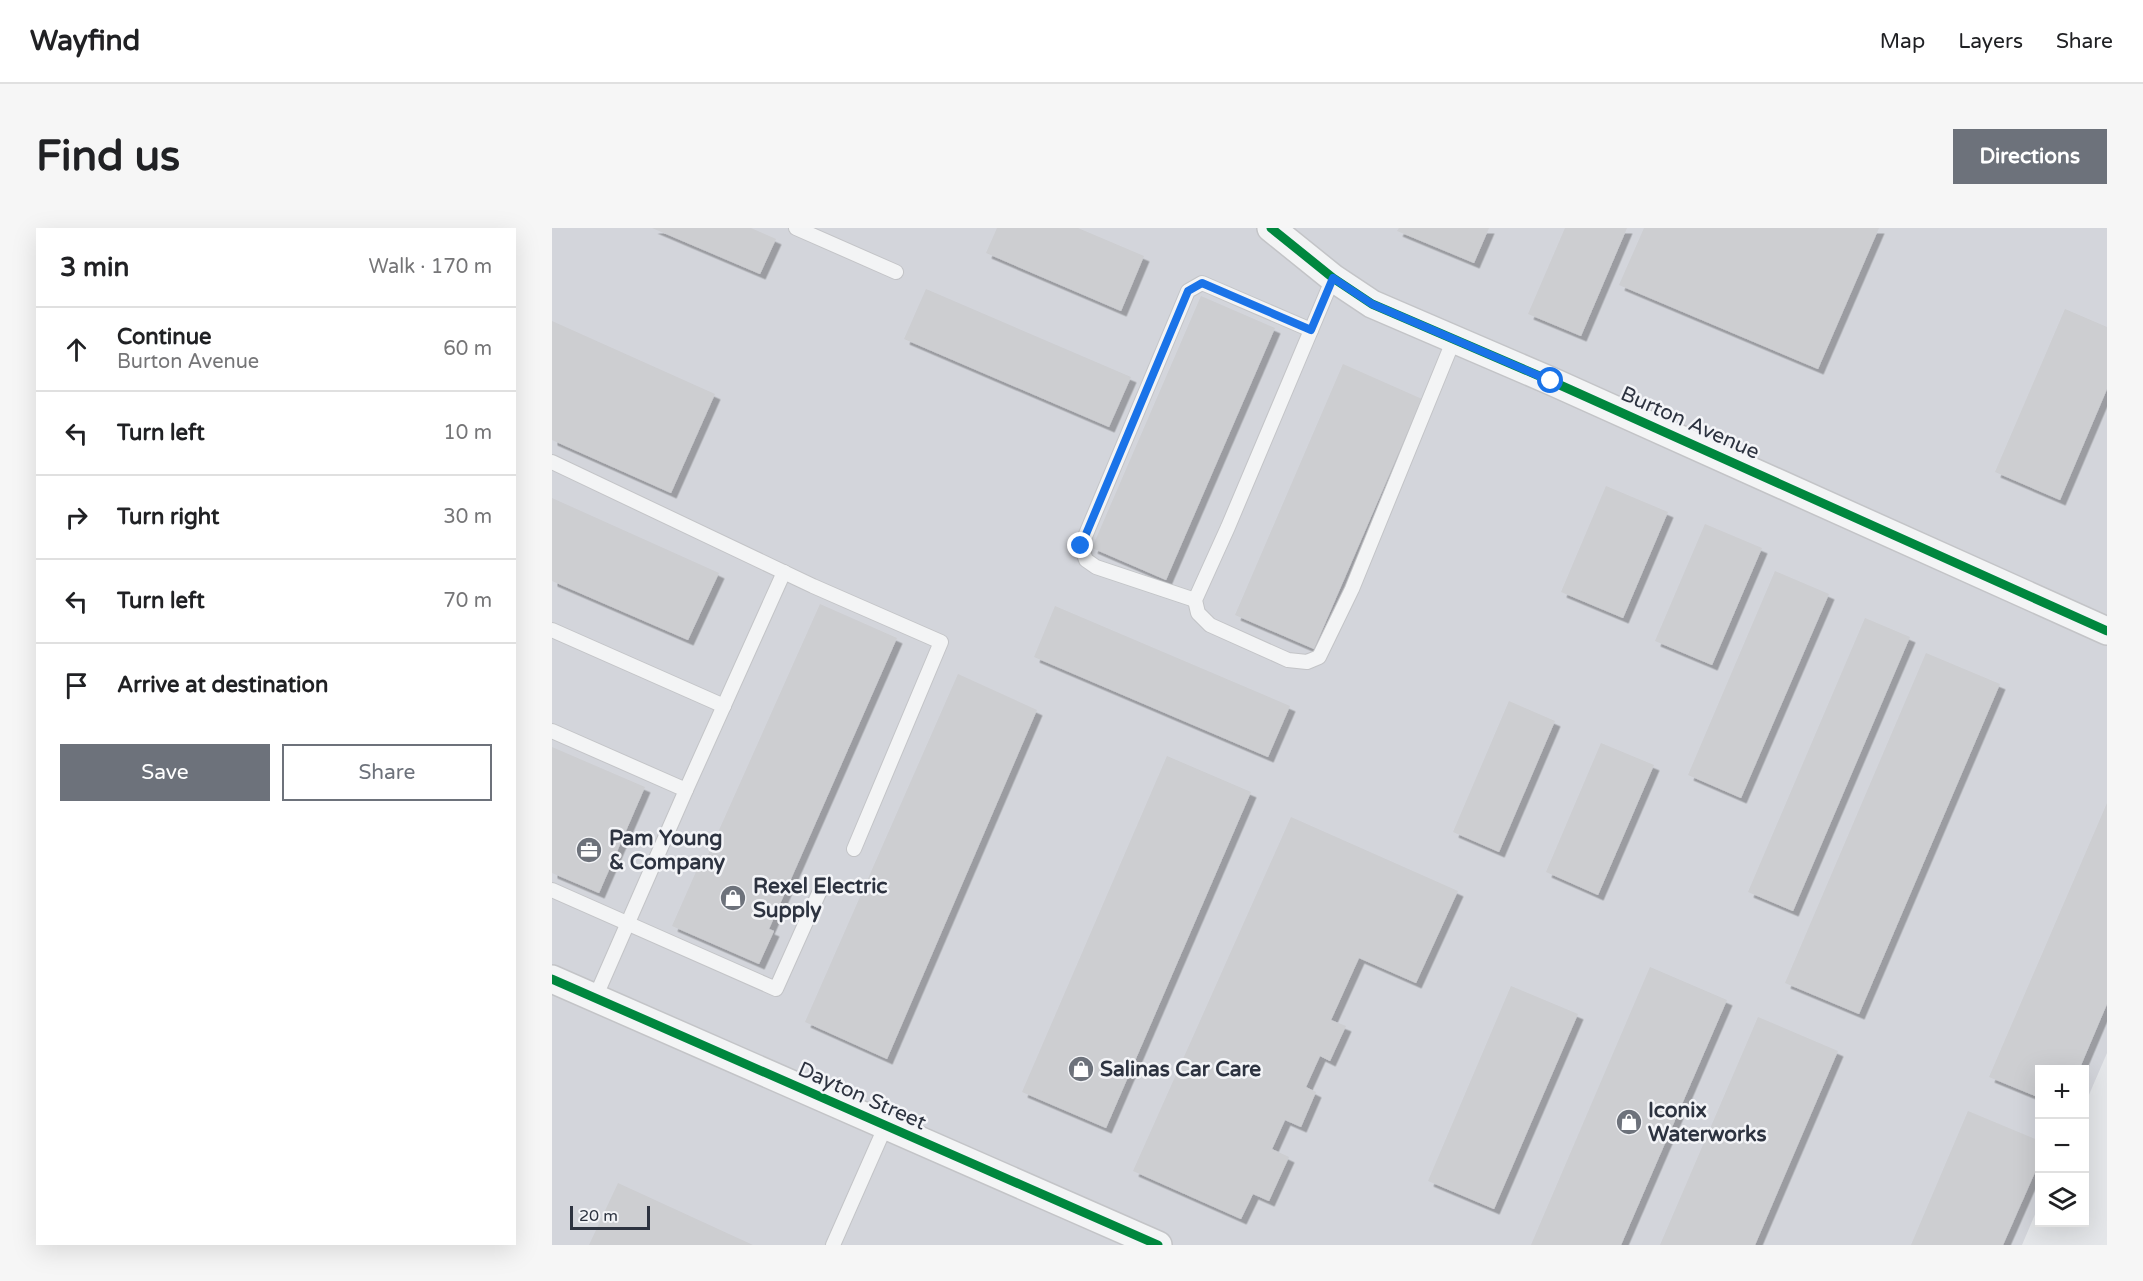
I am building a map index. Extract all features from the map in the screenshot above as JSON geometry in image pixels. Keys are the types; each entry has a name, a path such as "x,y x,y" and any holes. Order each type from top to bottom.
{"street":[{"name":"Burton Avenue","path":"1271,228 1333,278 1372,304 1562,386 2107,631"},
{"name":"Dayton Street","path":"552,979 1158,1245"}],"lane":[{"path":"796,228 896,272"},
{"path":"1333,278 1195,600 1198,613 1210,625 1288,660 1307,662 1319,657 1352,589 1454,339"},
{"path":"1195,600 1096,567 1086,560 1081,546 1188,291 1202,283 1311,330"},
{"path":"552,462 784,572 941,642 854,849"},
{"path":"595,998 784,572"},
{"path":"552,630 724,706"},
{"path":"552,731 686,790"},
{"path":"552,890 776,989 823,884"},
{"path":"833,1245 885,1125"}],"shaded area":[{"path":"552,228 2107,228 2107,1053 2089,1095 2089,1065 2035,1065 2035,1214 2022,1245 552,1245"}],"building":[{"path":"652,228 751,228 776,239 760,274"},
{"path":"997,228 1078,228 1144,256 1121,311 986,253"},
{"path":"1399,228 1489,228 1474,263 1397,231"},
{"path":"1565,228 1627,228 1581,336 1528,314"},
{"path":"1644,228 1879,228 1818,369 1619,285"},
{"path":"926,289 1131,377 1109,427 904,339"},
{"path":"1201,296 1275,328 1166,580 1092,548"},
{"path":"2065,309 2107,327 2107,389 2060,500 1995,472"},
{"path":"552,321 715,394 671,493 552,440"},
{"path":"1343,364 1422,399 1314,649 1235,615"},
{"path":"1606,486 1668,512 1623,618 1561,592"},
{"path":"552,498 719,573 688,640 552,581"},
{"path":"1705,524 1762,548 1712,665 1655,641"},
{"path":"1775,571 1829,594 1741,798 1688,775"},
{"path":"820,604 897,638 769,929 774,931 759,964 672,926 699,865 703,866"},
{"path":"1055,606 1290,706 1268,757 1034,657"},
{"path":"1865,618 1910,637 1793,911 1748,892"},
{"path":"1926,653 2000,684 1859,1014 1785,983"},
{"path":"958,674 1037,710 887,1059 805,1022"},
{"path":"1509,701 1555,721 1499,852 1453,832"},
{"path":"1601,743 1654,765 1598,895 1546,872"},
{"path":"552,747 645,787 599,893 552,873"},
{"path":"1167,756 1251,792 1106,1128 1022,1092"},
{"path":"2107,803 2107,1004 2081,1065 2035,1065 2035,1096 1989,1077"},
{"path":"1291,817 1458,891 1416,983 1359,958 1331,1020 1346,1026 1330,1061 1320,1056 1306,1087 1316,1092 1301,1127 1285,1120 1272,1149 1289,1157 1269,1201 1253,1194 1241,1219 1133,1171"},
{"name":"Iconix Waterworks","path":"1650,967 1727,1000 1621,1245 1531,1245"},
{"path":"1511,986 1578,1014 1494,1209 1428,1181"},
{"path":"1758,1017 1838,1051 1755,1245 1660,1245"},
{"path":"1968,1111 2035,1139 2035,1172 2003,1245 1911,1245"},
{"path":"618,1183 753,1245 589,1245"}],"cycle path":[{"path":"1271,228 1333,278 1372,304 1551,381 2107,631"},
{"path":"552,979 1158,1245"}],"place":[{"name":"Pam Young & Company","path":"589,850"},
{"name":"Rexel Electric Supply","path":"733,898"},
{"name":"Salinas Car Care","path":"1081,1069"},
{"name":"Iconix Waterworks","path":"1629,1122"}],"route":[{"path":"1081,546 1188,291 1202,283 1311,330 1333,278 1372,304 1551,381"}]}
